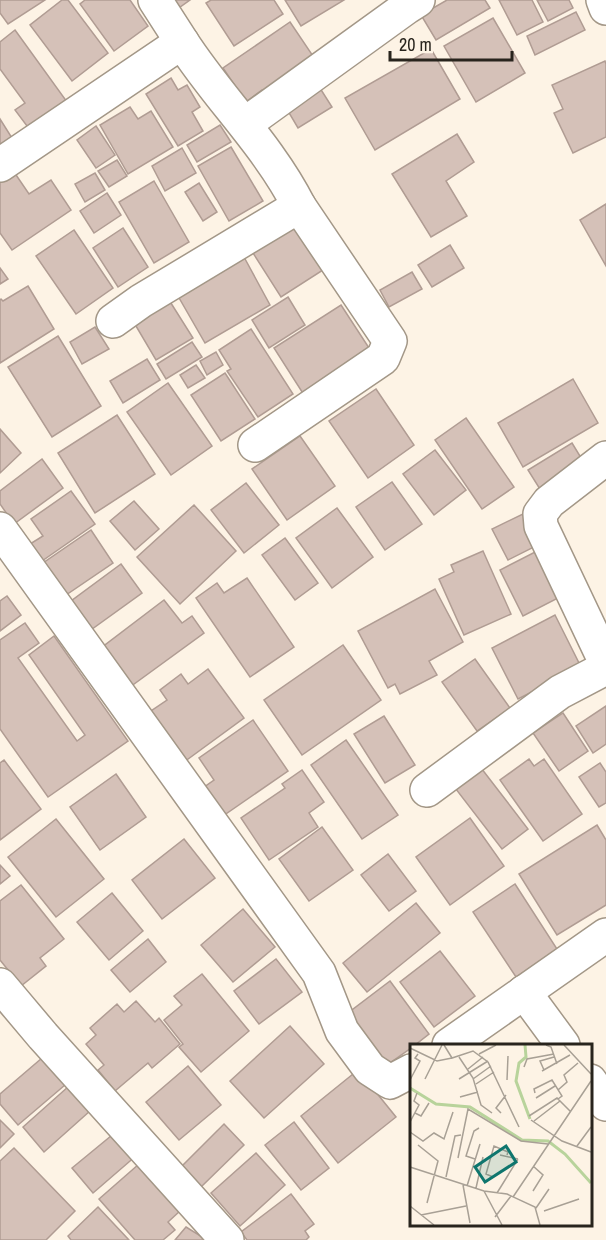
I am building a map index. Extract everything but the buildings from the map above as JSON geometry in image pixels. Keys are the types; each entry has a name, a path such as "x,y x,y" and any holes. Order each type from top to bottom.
{"street":[{"path":"155,0 192,58 245,124 290,189 299,206 390,341 383,358 255,445"},
{"path":"603,0 606,8"},
{"path":"245,124 409,2"},
{"path":"0,165 182,42"},
{"path":"112,321 141,301 299,206"},
{"path":"606,458 549,502 540,514 540,526 606,663"},
{"path":"0,529 319,973 342,1031 370,1069 390,1082 410,1072"},
{"path":"427,790 560,692 606,668"},
{"path":"450,1044 606,935"},
{"path":"0,985 227,1240"},
{"path":"524,992 562,1044"},
{"path":"591,1082 606,1104"}]}
